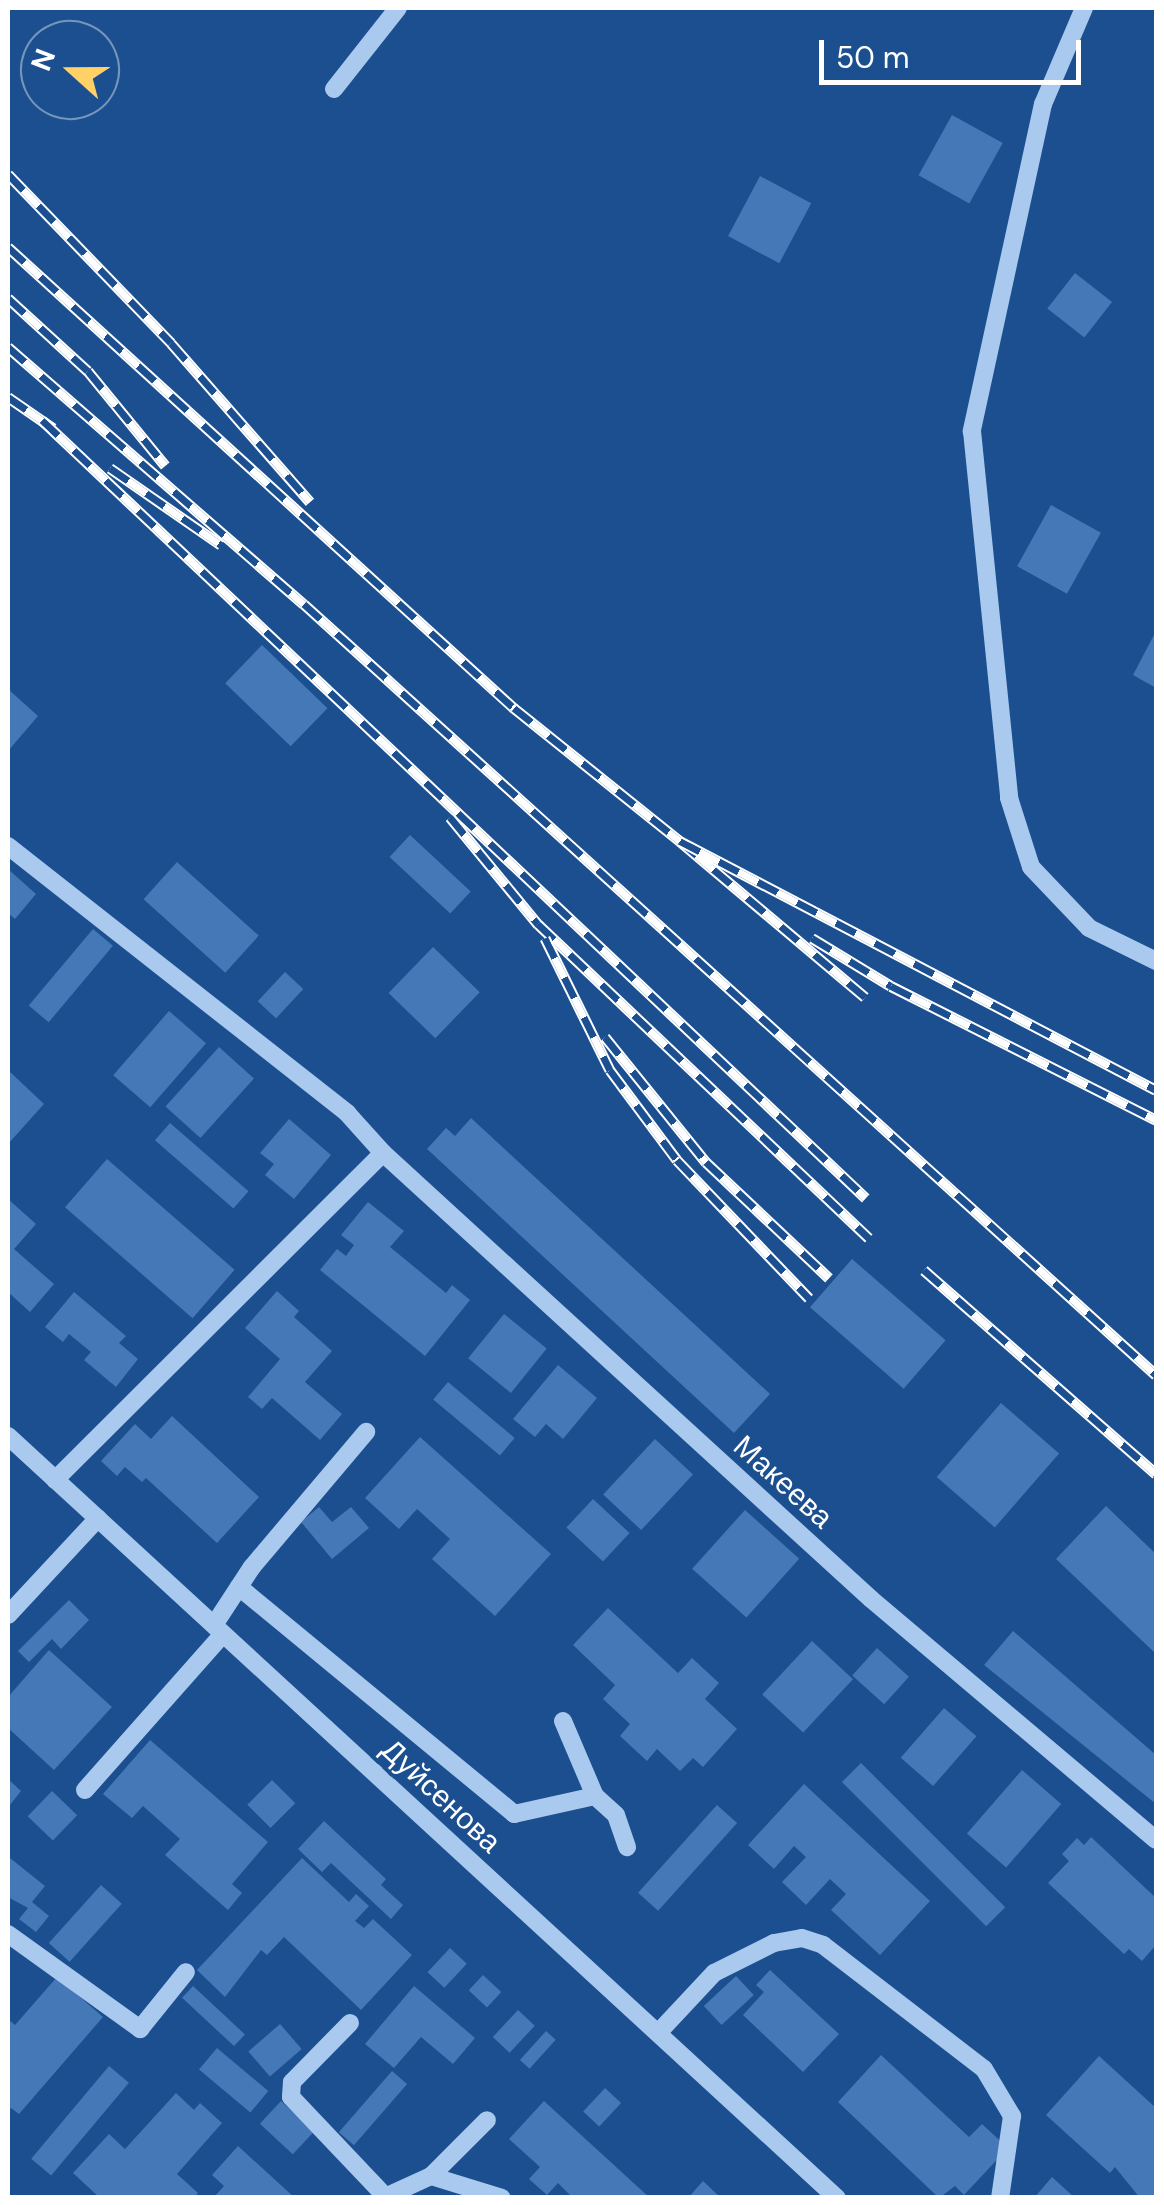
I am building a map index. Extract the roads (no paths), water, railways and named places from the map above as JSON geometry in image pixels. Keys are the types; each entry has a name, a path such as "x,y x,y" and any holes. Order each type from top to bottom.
{"street":[{"path":"334,89 398,8"},
{"path":"1084,8 1043,104 972,431 1009,798 1031,867 1088,928 1156,960"},
{"name":"Макеева","path":"8,846 347,1113 383,1153 871,1599 1156,1840"},
{"path":"55,1480 383,1153"},
{"path":"85,1790 219,1629 239,1587 366,1432"},
{"name":"Дуйсенова","path":"8,1436 837,2198"},
{"path":"8,1616 98,1518"},
{"path":"239,1587 514,1814 594,1796"},
{"path":"563,1721 594,1796 616,1815 627,1846"},
{"path":"8,1934 140,2029 186,1972"},
{"path":"658,2033 714,1974 774,1943 802,1938 823,1945 984,2069 1012,2116 1000,2198"},
{"path":"350,2022 292,2082 291,2098 384,2197 431,2176 486,2120"},
{"path":"431,2176 502,2198"}],"railway":[{"path":"8,174 171,343 310,502"},
{"path":"8,247 514,708 680,841"},
{"path":"8,298 88,371 165,465"},
{"path":"8,347 304,604 1156,1375"},
{"path":"8,397 53,428"},
{"path":"42,420 866,1198"},
{"path":"110,468 221,545"},
{"path":"450,817 538,924 869,1238"},
{"path":"865,997 680,841 1156,1090"},
{"path":"545,938 610,1070 677,1160 809,1298"},
{"path":"812,938 891,986 1156,1120"},
{"path":"605,1037 706,1162 829,1278"},
{"path":"924,1270 1156,1474"}]}
